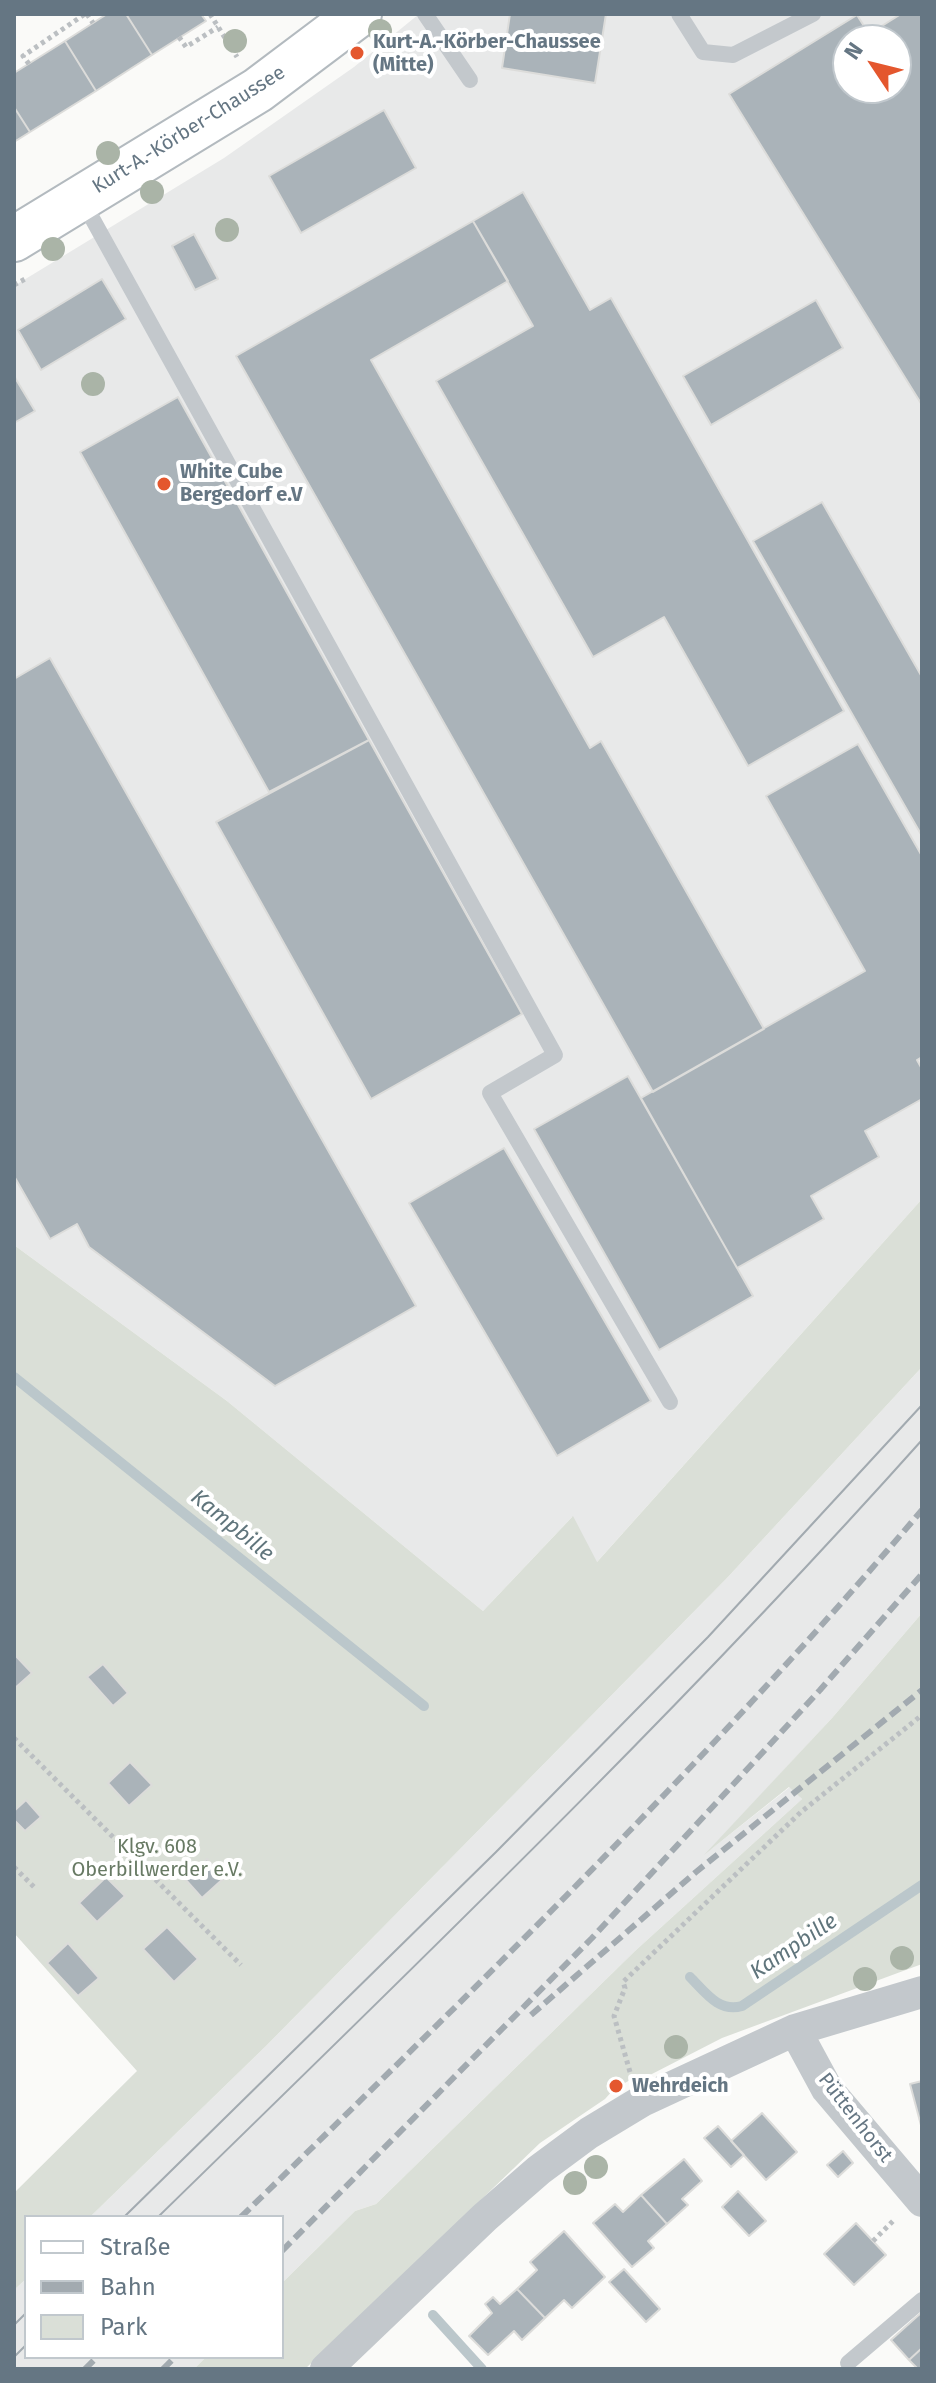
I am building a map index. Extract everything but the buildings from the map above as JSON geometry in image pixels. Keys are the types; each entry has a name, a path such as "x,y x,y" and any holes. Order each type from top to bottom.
{"main road":[{"name":"Kurt-A.-Körber-Chaussee","path":"14,239 258,90 359,14"}],"street":[{"path":"326,2369 485,2217 539,2170 589,2133 642,2101 795,2030 922,1992"},
{"name":"Püttenhorst","path":"795,2030 827,2089 922,2201"}],"lane":[{"path":"425,14 470,80"},
{"path":"679,14 703,52 733,55 813,14"},
{"path":"81,198 555,1055 490,1093 670,1402"},
{"path":"848,2363 922,2300"}],"path":[{"path":"29,64 23,56 86,14 93,23"},
{"path":"210,14 258,90"},
{"path":"179,37 186,47 218,27"},
{"path":"623,2053 614,2016 625,1988 623,1982 801,1812 922,1715"},
{"path":"14,1738 241,1965"},
{"path":"14,1867 35,1888"}],"shaded area":[{"path":"419,14 922,14 922,1199 596,1563 572,1517 483,1611 227,1401 14,1245 14,286 224,158 354,67"},
{"path":"922,1367 922,1613 832,1718 710,1850 790,1787 802,1799 635,1951 376,2204 355,2211 284,2281 284,2215 92,2215 266,2046 728,1577"},
{"path":"24,2281 24,2359 204,2359 194,2369 14,2369 14,2290"}],"green space":[{"name":"Klgv. 608 Oberbillwerder e.V.","path":"922,1199 922,1367 728,1577 266,2046 92,2215 24,2215 24,2281 14,2290 14,2193 137,2071 14,1933 14,1245 227,1401 483,1611 573,1516 597,1562"},
{"path":"922,1613 922,1964 722,2038 650,2075 641,2074 614,2089 605,2099 540,2143 305,2369 194,2369 204,2359 284,2359 284,2281 355,2211 376,2204 635,1951 802,1799 789,1787 704,1855 832,1718"}],"waterway":[{"name":"Kampbille","path":"14,1377 424,1706"},
{"name":"Kampbille","path":"690,1977 719,2004 742,2006 922,1885"},
{"path":"433,2315 482,2369"}],"tram line":[{"path":"126,2215 496,1852 708,1637 922,1405"},
{"path":"160,2215 642,1738 922,1440"},
{"path":"14,2325 24,2315"},
{"path":"14,2357 24,2347"}],"railway":[{"path":"243,2215 590,1872 759,1694 922,1510"},
{"path":"284,2249 592,1938 922,1574"},
{"path":"531,2015 696,1872 922,1690"},
{"path":"85,2369 95,2359"},
{"path":"163,2369 173,2359"}],"place":[{"name":"Kurt-A.-Körber-Chaussee (Mitte)","path":"357,53"},
{"name":"White Cube Bergedorf e.V","path":"164,484"},
{"name":"Wehrdeich","path":"616,2086"}]}
